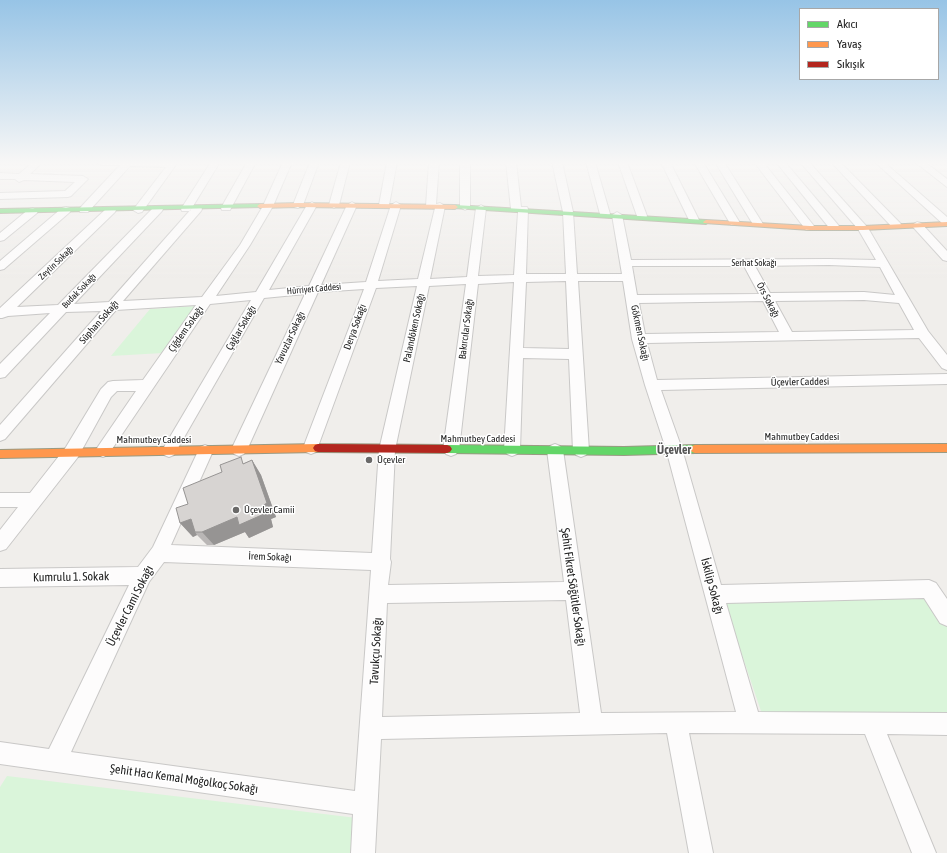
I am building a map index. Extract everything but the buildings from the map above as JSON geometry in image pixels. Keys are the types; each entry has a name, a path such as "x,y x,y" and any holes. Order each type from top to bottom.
{"street":[{"path":"84,210 92,202"},
{"path":"138,210 144,202"},
{"name":"Süphan Sokağı","path":"0,435 112,307 191,209 195,202"},
{"path":"226,208 230,202"},
{"name":"Çiğdem Sokağı","path":"103,452 147,385 245,245 270,202"},
{"name":"Palandöken Sokağı","path":"387,450 424,282 436,202"},
{"path":"465,202 465,207"},
{"path":"512,450 520,278 518,202"},
{"path":"566,202 568,212 572,277 581,450"},
{"path":"601,202 605,214"},
{"path":"637,202 642,216"},
{"path":"685,202 694,220"},
{"path":"722,202 735,223"},
{"path":"744,202 758,224"},
{"path":"789,202 810,228"},
{"path":"813,202 835,228"},
{"path":"840,202 863,228 923,334 947,365"},
{"path":"874,202 897,226"},
{"path":"923,202 947,223"},
{"path":"0,211 191,209 298,205 396,205 519,209 810,228 863,228 947,223"},
{"name":"Çağlar Sokağı","path":"169,451 312,205"},
{"name":"Yavuzlar Sokağı","path":"239,450 352,205"},
{"name":"Derya Sokağı","path":"311,448 371,285 396,205"},
{"name":"Bakırcılar Sokağı","path":"451,450 482,208"},
{"name":"Budak Sokağı","path":"0,373 158,209"},
{"path":"0,267 66,210"},
{"name":"Zeytin Sokağı","path":"1,313 111,210"},
{"path":"0,238 33,211"},
{"name":"Gökmen Sokağı","path":"617,215 639,339 652,385 674,448"},
{"path":"917,225 942,248 947,258"},
{"name":"Serhat Sokağı","path":"627,270 748,263 883,264"},
{"name":"Örs Sokağı","path":"748,263 788,337"},
{"name":"Hürriyet Caddesi","path":"1,313 62,308 112,307 205,301 313,289 371,285 473,279 572,277 627,270"},
{"path":"632,299 864,296 902,299"},
{"path":"639,339 923,334"},
{"path":"517,353 576,354"},
{"name":"Üçevler Caddesi","path":"652,385 947,379"},
{"path":"0,542 72,452 106,393 113,386 147,385"},
{"name":"Mahmutbey Caddesi","path":"0,454 311,448 387,450 581,450 674,448 947,448"},
{"name":"İskilip Sokağı","path":"674,448 750,723"},
{"name":"Tavukçu Sokağı","path":"363,853 382,562 387,450"},
{"name":"Şehit Fikret Söğütler Sokağı","path":"555,450 592,724"},
{"name":"Üçevler Cami Sokağı","path":"55,761 143,576 159,553 205,451"},
{"path":"0,500 34,500"},
{"name":"İrem Sokağı","path":"159,553 382,562"},
{"name":"Kumrulu 1. Sokak","path":"0,578 143,576"},
{"path":"714,594 929,589 947,616"},
{"path":"380,594 574,591"},
{"path":"676,722 701,853"},
{"path":"372,728 676,722 947,724"},
{"path":"872,724 924,853"},
{"name":"Şehit Hacı Kemal Moğolkoç Sokağı","path":"0,753 367,804"}],"green space":[{"path":"198,306 163,353 111,356 150,309"},
{"path":"928,595 947,624 947,715 762,714 723,599"},
{"path":"7,776 357,818 354,853 0,853 0,787"}],"traffic: fast":[{"path":"0,211 260,206"},
{"path":"455,207 706,222"},
{"path":"447,449 624,451 695,449"}],"traffic: slow":[{"path":"260,206 455,207"},
{"path":"706,222 810,228 863,228 947,224"},
{"path":"0,454 318,448"},
{"path":"695,449 947,448"}],"traffic: jam":[{"path":"318,448 447,449"}],"place":[{"name":"Üçevler","path":"369,460"},
{"name":"Üçevler Camii","path":"236,510"}],"district":[{"name":"Üçevler","path":"674,450"}]}
